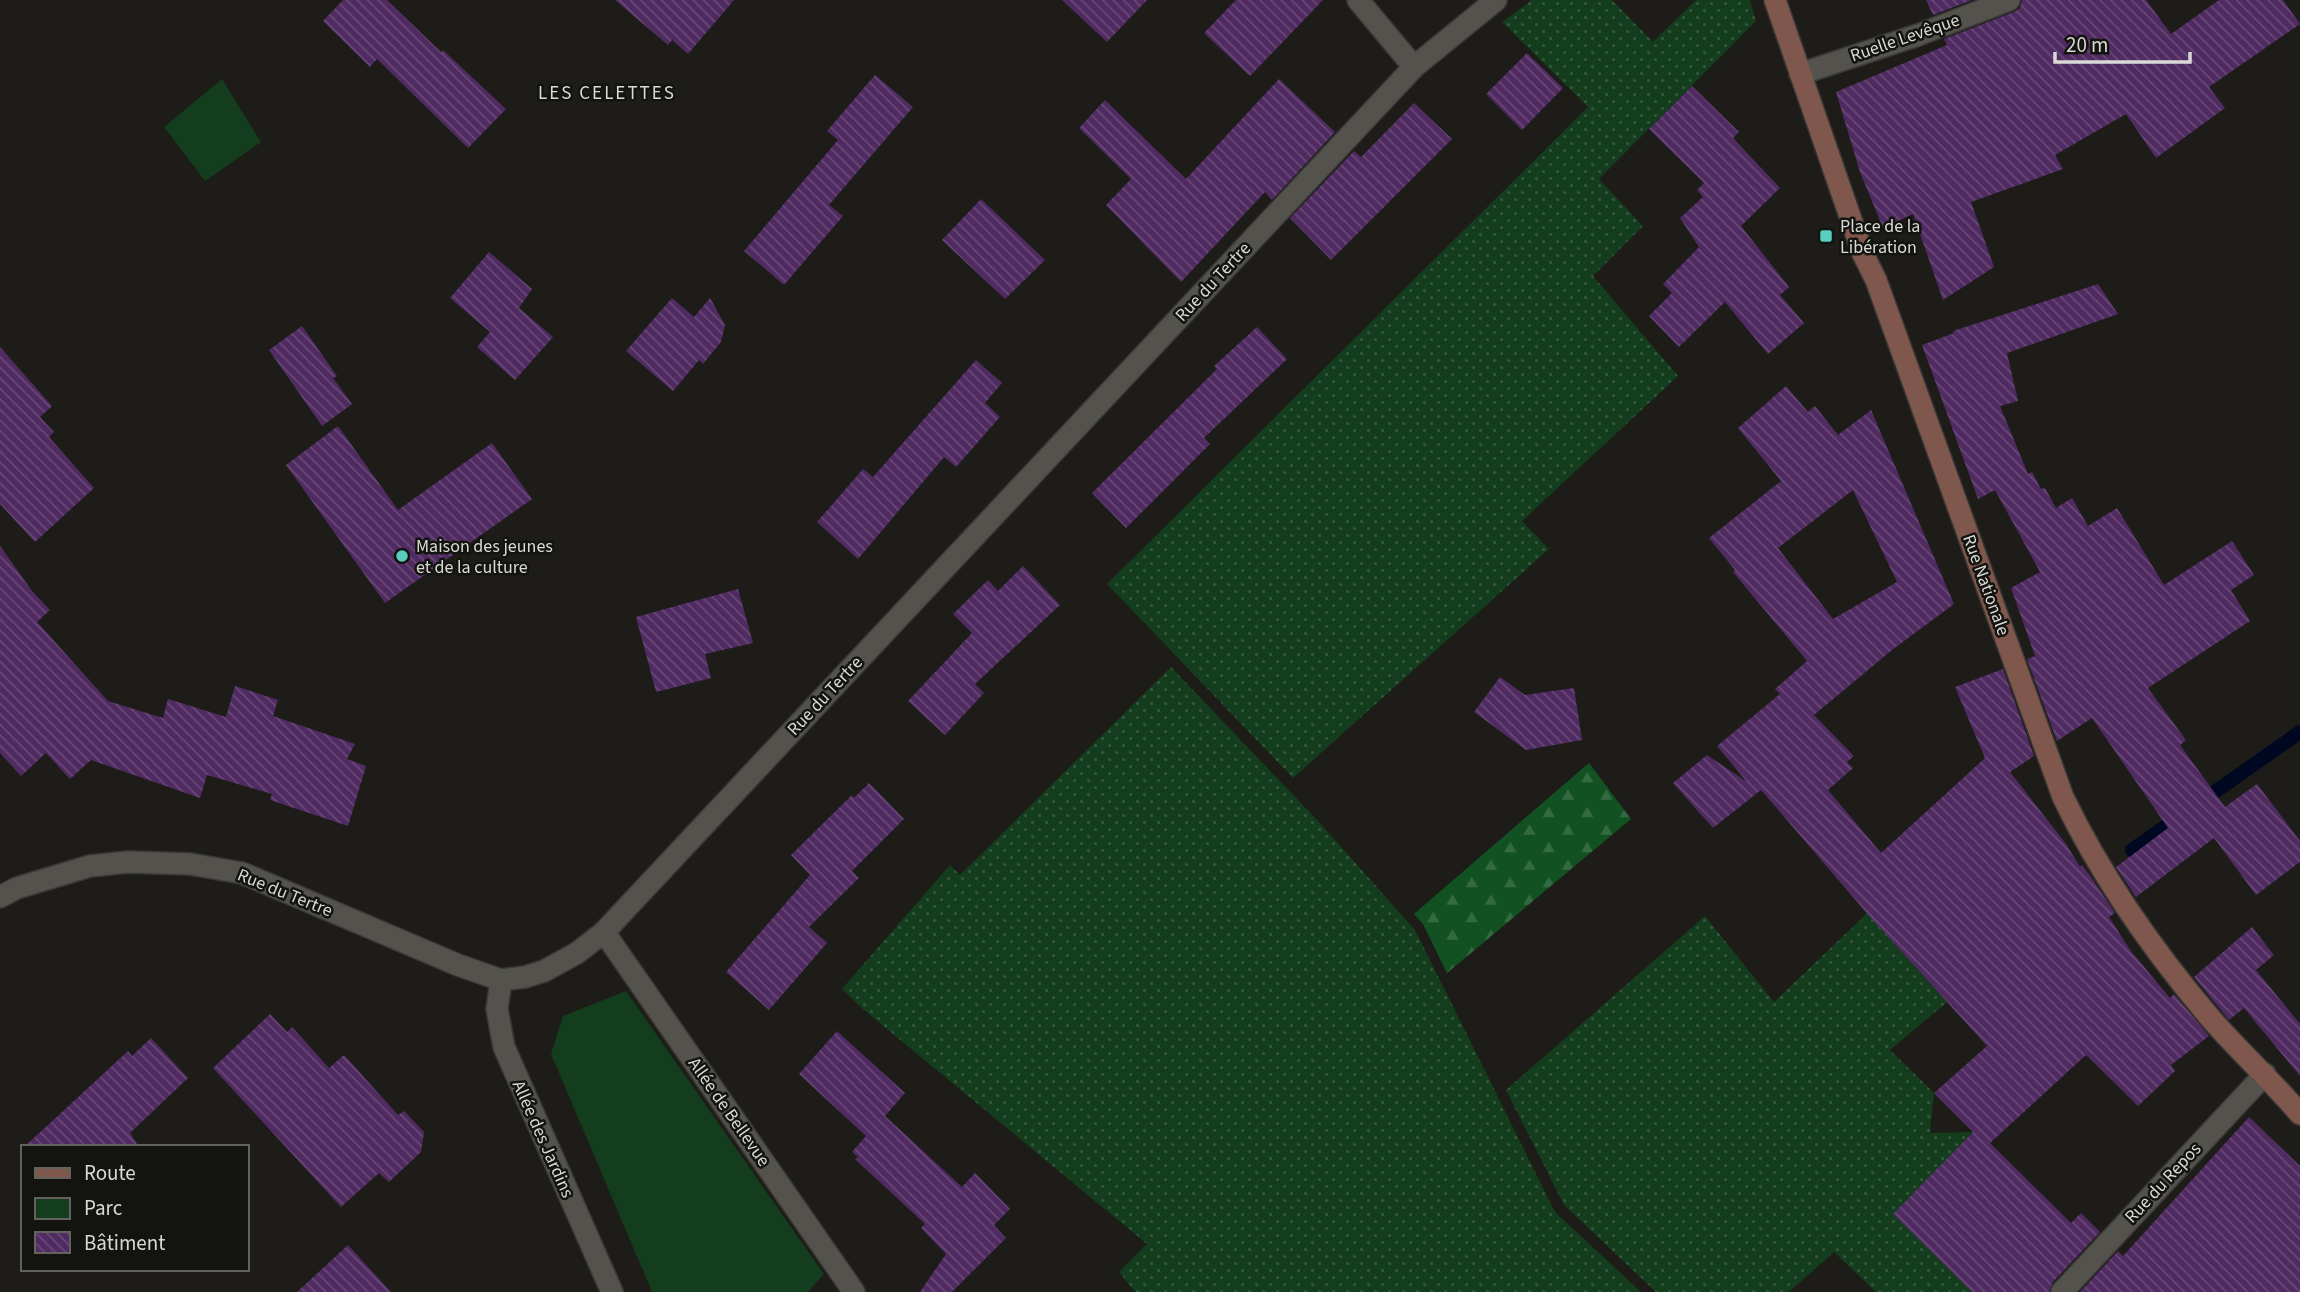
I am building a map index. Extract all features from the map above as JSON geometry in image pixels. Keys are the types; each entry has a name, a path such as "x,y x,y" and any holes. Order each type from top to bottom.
{"street":[{"path":"1358,0 1414,67"},
{"name":"Rue du Tertre","path":"0,897 30,884 90,866 128,862 190,864 242,873 457,965 501,980 544,971 577,953 604,932 1414,67 1496,0"},
{"name":"Rue Nationale","path":"1775,0 1863,254 1876,280 2063,797 2081,832 2139,924 2211,1019 2300,1114"},
{"name":"Ruelle Levêque","path":"1800,74 1918,35 2009,0"},
{"name":"Allée de Bellevue","path":"604,932 854,1292"},
{"name":"Allée des Jardins","path":"501,980 497,1009 504,1047 612,1292"},
{"name":"Rue du Repos","path":"2062,1292 2265,1074"}],"green space":[{"path":"1532,0 1612,0 1653,42 1696,0 1750,0 1756,21 1599,179 1643,226 1593,276 1678,376 1522,521 1549,549 1293,778 1107,584 1588,107 1502,22"},
{"path":"222,79 261,142 205,181 164,127"},
{"path":"1171,667 1318,821 1415,930 1555,1212 1641,1292 1135,1292 1119,1272 1147,1244 842,989 950,865 960,875"},
{"path":"1589,763 1631,819 1447,973 1423,924 1414,914"},
{"path":"1922,861 1954,896 1899,949 1947,1002 1890,1050 1934,1093 1930,1133 1973,1132 1894,1214 1972,1292 1876,1292 1834,1252 1789,1292 1656,1292 1564,1205 1506,1090 1705,916 1774,1002"},
{"path":"626,991 824,1274 808,1292 652,1292 551,1054 563,1016"}],"building":[{"path":"343,0 387,0 506,109 468,148 377,59 370,67 323,21"},
{"path":"615,0 734,0 688,54 672,40 668,45"},
{"path":"1062,0 1147,0 1107,42"},
{"path":"1236,0 1323,0 1250,76 1204,33"},
{"path":"1926,0 1972,0 1933,15"},
{"path":"2022,0 2146,0 2171,34 2219,0 2283,0 2300,24 2209,87 2225,108 2156,158 2126,114 2055,155 2063,169 1971,202 1994,267 1943,300 1913,214 1883,228 1860,172 1836,92 1947,45 1944,39 2014,12 2020,8"},
{"path":"1527,53 1563,88 1522,130 1486,94"},
{"path":"875,75 913,107 829,205 843,216 784,285 744,251 838,140 827,131"},
{"path":"1279,79 1335,132 1272,200 1265,192 1181,282 1106,205 1131,179 1079,128 1105,100 1186,179"},
{"path":"1692,86 1739,132 1733,138 1780,188 1741,226 1789,287 1780,295 1804,323 1768,354 1725,302 1679,347 1649,316 1672,293 1663,284 1699,247 1680,218 1703,197 1697,190 1704,183 1649,129"},
{"path":"1414,103 1452,139 1331,260 1290,218 1354,151 1361,157"},
{"path":"981,199 1045,260 1005,299 942,240"},
{"path":"489,252 532,289 519,308 553,337 515,380 477,347 490,332 450,298"},
{"path":"2098,284 2118,314 2007,353 2018,401 2000,406 2028,474 2032,472 2056,508 2072,498 2088,526 2117,508 2164,585 2232,541 2254,575 2231,590 2250,621 2148,688 2186,740 2180,745 2225,807 2257,784 2300,841 2300,862 2256,895 2214,838 2136,897 2116,867 2168,828 2092,718 2057,741 2027,659 2035,656 2011,588 2040,572 1995,490 1978,499 1922,345 1954,333 1953,331"},
{"path":"672,298 694,317 710,298 725,325 721,342 703,364 699,360 673,391 626,351"},
{"path":"302,326 337,376 333,378 352,404 322,426 269,350"},
{"path":"1257,327 1287,359 1204,438 1210,444 1126,528 1092,493 1217,369 1214,366"},
{"path":"0,347 52,406 40,417 54,432 49,437 94,488 35,542 0,504"},
{"path":"976,360 1002,383 985,403 1000,417 956,467 944,457 858,559 817,522 863,469 873,477"},
{"path":"1786,386 1808,412 1815,406 1838,435 1871,410 1954,604 1892,650 1814,715 1854,756 1847,762 1853,768 1828,790 1881,853 1985,758 1955,687 2003,669 2034,756 2010,772 2066,844 2080,867 2082,865 2093,880 2115,913 2109,917 2130,950 2170,998 2174,994 2209,1036 2171,1065 2175,1071 2138,1106 2086,1055 1990,1143 2071,1223 2081,1213 2100,1232 2052,1283 2049,1292 1972,1292 1893,1214 1973,1132 1934,1093 1987,1046 1871,918 1761,790 1713,828 1673,783 1707,755 1747,782 1717,746 1780,694 1775,689 1807,661 1733,572 1735,570 1709,538 1781,481 1738,428","holes":["1853,490 1897,582 1833,619 1778,548"]},
{"name":"Maison des jeunes et de la culture","path":"338,426 398,510 492,443 532,499 385,603 286,465"},
{"path":"0,546 32,591 50,610 37,622 108,701 163,718 168,699 226,717 235,686 278,700 273,716 355,744 347,759 366,766 348,826 270,800 272,794 207,775 200,798 91,760 70,779 46,753 21,776 0,753"},
{"path":"1023,566 1060,605 975,684 984,693 945,735 908,701 972,633 953,614 988,580 998,591"},
{"path":"738,589 753,643 705,654 711,678 656,692 636,617"},
{"path":"1500,677 1525,695 1574,688 1582,740 1526,750 1474,712"},
{"path":"869,783 904,819 852,871 859,878 809,927 827,943 769,1010 726,972 810,875 791,855 852,795 854,798"},
{"path":"2252,927 2274,955 2256,970 2300,1024 2300,1076 2244,1008 2229,1020 2194,977"},
{"path":"270,1014 287,1032 292,1027 329,1068 344,1055 398,1115 404,1111 424,1132 421,1152 389,1182 379,1173 341,1207 213,1068"},
{"path":"837,1031 905,1093 885,1116 962,1187 975,1173 1010,1209 994,1225 1006,1238 952,1292 920,1292 946,1254 921,1228 925,1224 855,1159 858,1157 852,1152 866,1136 799,1074"},
{"path":"151,1038 188,1078 130,1133 138,1145 26,1145 128,1051 132,1056"},
{"path":"2249,1117 2300,1166 2300,1292 2080,1292 2118,1251 2123,1256"},
{"path":"348,1245 391,1292 297,1292"}],"waterway":[{"path":"2199,803 2300,732"},
{"path":"2132,850 2182,815"}],"place":[{"name":"Place de la Libération","path":"1826,236"},
{"name":"Maison des jeunes et de la culture","path":"402,556"}],"district":[{"name":"LES CELETTES","path":"607,93"}]}
